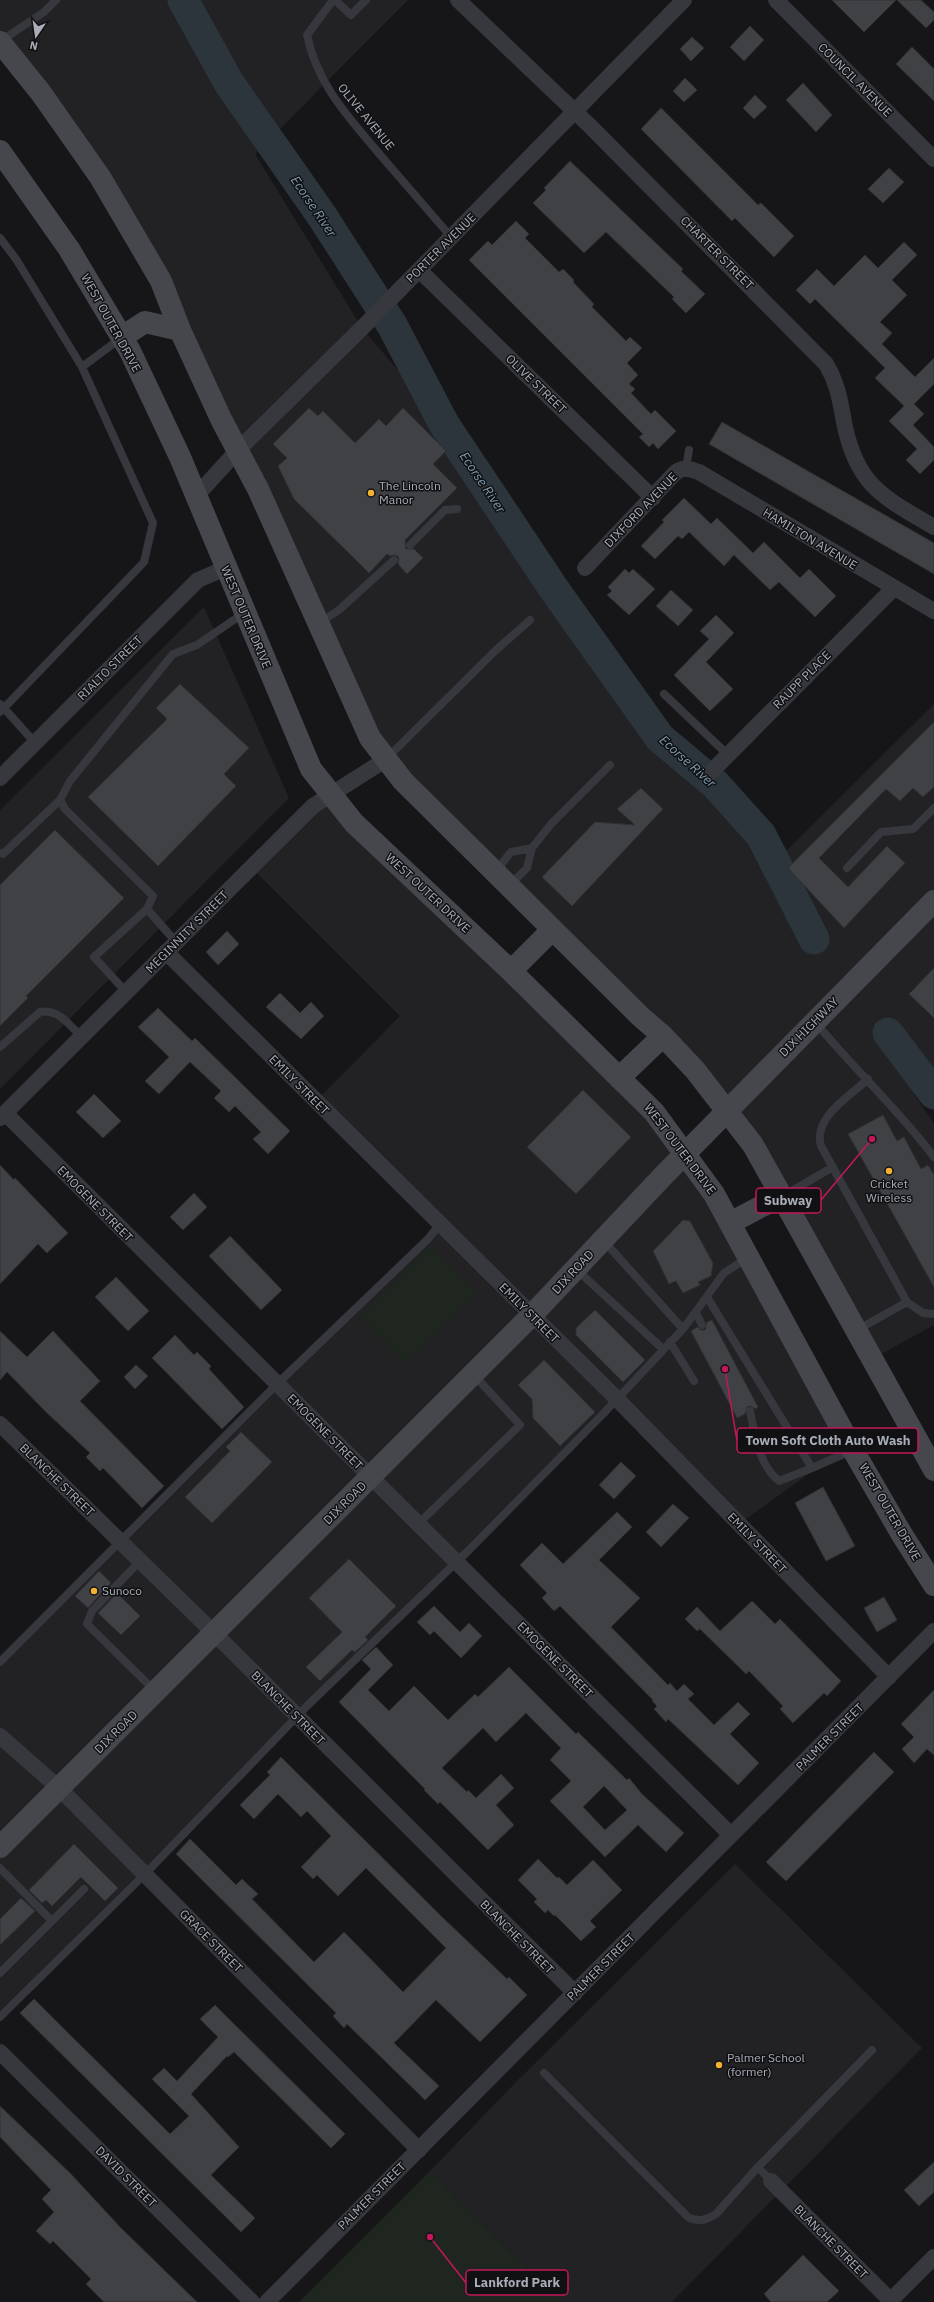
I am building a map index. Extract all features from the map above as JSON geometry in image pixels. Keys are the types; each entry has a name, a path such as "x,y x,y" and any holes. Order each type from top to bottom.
{"main road":[{"path":"0,42 41,93 100,177 161,281 180,330 258,489 370,738 385,760 403,782 552,930 663,1036 695,1070 727,1111 753,1145 934,1470"},
{"name":"WEST OUTER DRIVE","path":"0,151 69,249 122,337 197,495 244,613 311,769 354,823 511,971 654,1112 714,1194 853,1450 900,1533 934,1585"},
{"path":"122,337 145,322 180,330"},
{"name":"DIX HIGHWAY","path":"685,1154 814,1021 934,901"},
{"path":"511,971 552,930"},
{"path":"619,1078 663,1036"},
{"name":"DIX ROAD","path":"0,1847 532,1315 685,1154"},
{"path":"730,1223 781,1196"}],"street":[{"name":"CHARTER STREET","path":"458,0 574,111 826,364 840,393 848,439 858,469 873,488 934,527"},
{"name":"PORTER AVENUE","path":"197,495 238,450 452,238 574,111 684,0"},
{"name":"COUNCIL AVENUE","path":"776,0 934,159"},
{"name":"OLIVE STREET","path":"419,270 653,498"},
{"name":"DIXFORD AVENUE","path":"585,568 678,470 686,468"},
{"name":"HAMILTON AVENUE","path":"686,468 699,472 934,612"},
{"name":"RIALTO STREET","path":"0,778 198,580 226,568"},
{"name":"RAUPP PLACE","path":"711,772 894,588"},
{"name":"MEGINNITY STREET","path":"2,1116 313,806 385,760"},
{"name":"EMILY STREET","path":"171,947 440,1224 616,1399 889,1677"},
{"name":"EMOGENE STREET","path":"2,1116 277,1384 731,1835"},
{"name":"BLANCHE STREET","path":"0,1424 214,1633 575,1993"},
{"name":"PALMER STREET","path":"267,2302 934,1631"},
{"name":"GRACE STREET","path":"0,1736 59,1788 419,2150"},
{"name":"DAVID STREET","path":"0,2052 252,2302"},
{"name":"BLANCHE STREET","path":"771,2181 890,2302"},
{"path":"890,2302 934,2257"}],"lane":[{"path":"0,42 44,12 56,0"},
{"path":"334,0 351,15 366,0"},
{"name":"OLIVE AVENUE","path":"334,0 307,34 311,55 324,84 346,115 452,238"},
{"path":"0,238 16,259 82,367 153,523 144,562 1,708 35,743"},
{"path":"82,367 122,337"},
{"name":"DIXFORD AVENUE","path":"686,468 689,450"},
{"path":"410,545 445,510 457,509"},
{"path":"319,623 338,610 394,560"},
{"path":"0,853 3,854 60,800 70,781 173,654 197,645 244,613"},
{"path":"385,760 495,651 530,620"},
{"path":"664,694 728,755"},
{"path":"502,879 527,868 532,848 552,824 610,765"},
{"path":"60,800 65,809 153,896 147,909 94,957 126,992"},
{"path":"847,868 882,832 913,829 934,808"},
{"path":"502,879 511,852 532,848"},
{"path":"147,909 171,947"},
{"path":"0,1047 40,1012 48,1010 56,1012 81,1036"},
{"path":"814,1021 842,1056 868,1079 914,1131 934,1157"},
{"path":"868,1079 823,1120 818,1136 821,1146 832,1167 907,1302 923,1313 934,1314"},
{"path":"781,1196 832,1167"},
{"path":"0,1662 277,1384 427,1240 440,1224"},
{"path":"603,1240 682,1329"},
{"path":"0,2017 145,1874 298,1717 456,1562 616,1399 696,1313 724,1273 749,1256"},
{"path":"576,1269 663,1349"},
{"path":"707,1297 812,1468"},
{"path":"856,1331 907,1302"},
{"path":"696,1313 702,1325"},
{"path":"670,1342 694,1381"},
{"path":"418,1524 520,1425 473,1374"},
{"path":"750,1411 756,1440 768,1473 779,1481 853,1450"},
{"path":"140,1561 92,1611 87,1624 156,1691"},
{"path":"0,1868 52,1921"},
{"path":"0,1973 84,1890"},
{"path":"544,2073 689,2218 697,2221 707,2219 716,2214 758,2167 872,2050"},
{"path":"758,2167 771,2181"}],"shaded area":[{"path":"0,0 408,0 255,154 362,328 444,424 660,737 715,784 761,835 775,862 934,704 934,1072 914,1094 934,1123 934,1325 872,1359 753,1145 403,781 161,281 0,42"},
{"path":"204,607 289,798 0,1089 0,810"},
{"path":"330,794 654,1112 850,1441 828,1460 739,1524 617,1399 0,2017 0,1659 440,1224 316,1101 400,1016 251,867"},
{"path":"429,1246 476,1293 405,1363 359,1317"},
{"name":"Palmer School (former)","path":"735,1864 922,2048 672,2302 562,2302 429,2172 515,2083"},
{"path":"429,2172 562,2302 299,2302"}],"building":[{"path":"832,0 896,0 864,32"},
{"path":"897,0 921,0 934,12 934,20 926,28"},
{"path":"750,26 764,40 744,61 730,47"},
{"path":"692,37 704,48 691,61 680,49"},
{"path":"912,47 934,69 934,101 896,64"},
{"path":"685,78 697,90 684,102 673,91"},
{"path":"803,83 832,115 816,132 786,100"},
{"path":"755,95 767,107 754,119 743,108"},
{"path":"661,108 758,205 761,203 794,236 774,257 735,218 732,221 641,129"},
{"path":"570,161 683,269 681,271 705,294 686,313 672,299 674,297 606,232 584,253 533,203 546,190 544,188"},
{"path":"889,168 904,182 883,203 868,189"},
{"path":"516,221 529,234 525,238 559,272 563,269 574,280 573,282 594,304 592,307 626,341 630,337 642,348 627,363 638,375 629,384 635,389 631,393 651,414 655,410 676,431 658,449 653,443 649,447 639,437 643,434 469,260 488,241 492,245"},
{"path":"904,242 917,255 892,280 907,295 880,322 892,333 882,344 915,377 934,358 934,384 914,404 924,414 913,425 934,447 934,460 920,474 906,460 917,449 889,421 904,406 875,378 885,368 815,299 810,304 796,290 817,269 834,286 865,255 878,268"},
{"name":"The Lincoln Manor","path":"309,408 318,416 323,411 355,443 379,419 386,426 403,408 446,451 433,464 457,488 405,540 406,549 414,549 423,558 407,574 398,564 398,556 390,556 387,554 369,573 294,499 278,466 287,458 273,444"},
{"path":"722,422 934,543 934,574 709,444"},
{"path":"684,498 711,524 717,518 753,553 764,542 800,578 809,569 836,596 815,617 779,582 770,590 734,555 724,566 689,532 682,539 678,536 655,559 641,546 664,522 662,520"},
{"path":"625,569 629,573 633,569 655,589 629,615 607,595 612,591 608,587"},
{"path":"671,590 693,610 678,626 656,606"},
{"path":"716,615 734,633 706,662 733,689 710,711 674,675 709,639 700,631"},
{"path":"180,684 249,748 224,774 236,786 158,866 88,797 167,719 156,708"},
{"path":"934,722 934,787 923,797 913,788 900,801 886,789 819,858 848,887 887,846 905,863 844,928 788,868"},
{"path":"641,788 663,809 572,906 542,877 595,822 635,825 617,809"},
{"path":"55,830 124,898 26,996 28,998 0,1026 0,885"},
{"path":"227,931 239,944 218,965 206,952"},
{"path":"934,968 934,1018 909,994"},
{"path":"280,993 300,1013 311,1002 324,1016 301,1039 266,1007"},
{"path":"158,1008 192,1041 195,1038 290,1131 268,1154 253,1139 261,1132 235,1106 229,1112 214,1098 221,1091 190,1062 159,1094 145,1081 169,1057 138,1027"},
{"path":"583,1090 631,1137 576,1194 527,1147"},
{"path":"94,1094 121,1121 103,1138 76,1112"},
{"path":"883,1115 897,1141 904,1137 921,1169 928,1165 934,1175 934,1287 848,1134"},
{"path":"0,1165 14,1180 15,1178 68,1233 47,1253 38,1244 0,1284"},
{"path":"194,1193 207,1207 183,1230 170,1217"},
{"path":"683,1220 690,1221 713,1263 711,1276 698,1282 700,1285 683,1293 676,1281 669,1284 653,1251"},
{"path":"230,1236 282,1290 261,1310 209,1256"},
{"path":"116,1277 149,1311 128,1331 95,1297"},
{"path":"595,1310 645,1360 623,1382 576,1335 576,1328"},
{"path":"712,1320 758,1407 755,1409 751,1406 747,1407 745,1414 737,1418 691,1331 697,1327 701,1330 705,1330 707,1322"},
{"path":"0,1331 27,1357 53,1331 100,1381 80,1401 164,1486 142,1508 103,1468 100,1471 86,1457 90,1453 46,1412 7,1372 0,1380"},
{"path":"175,1335 194,1355 197,1352 211,1366 209,1369 244,1407 222,1429 152,1358"},
{"path":"544,1360 595,1412 560,1446 533,1418 532,1399 518,1385"},
{"path":"136,1365 148,1376 135,1389 124,1377"},
{"path":"241,1432 272,1462 212,1523 185,1497 230,1451 226,1447"},
{"path":"621,1462 636,1476 614,1499 599,1485"},
{"path":"823,1487 855,1546 826,1561 795,1503"},
{"path":"673,1504 689,1518 661,1547 646,1532"},
{"path":"617,1512 632,1527 599,1560 640,1598 611,1627 668,1685 670,1683 677,1691 684,1684 694,1694 688,1699 714,1725 738,1702 750,1714 730,1734 759,1763 738,1785 668,1719 666,1722 654,1709 657,1706 652,1701 653,1700 560,1606 554,1611 542,1598 547,1593 520,1565 542,1543 563,1564"},
{"path":"349,1559 396,1606 365,1637 368,1640 355,1652 352,1650 320,1681 306,1667 342,1632 309,1598"},
{"path":"99,1571 111,1583 88,1608 75,1596"},
{"path":"117,1593 140,1616 121,1635 98,1613"},
{"path":"884,1597 897,1620 877,1632 864,1608"},
{"path":"752,1601 775,1624 780,1619 841,1681 827,1696 824,1693 793,1723 780,1709 783,1706 749,1671 746,1674 700,1629 697,1631 685,1619 697,1607 720,1631"},
{"path":"434,1606 460,1632 469,1623 482,1636 461,1658 434,1631 430,1635 417,1622"},
{"path":"376,1647 393,1665 368,1690 389,1711 414,1686 448,1720 475,1694 478,1697 509,1667 576,1734 578,1732 627,1780 629,1778 642,1794 684,1833 666,1852 638,1825 605,1857 550,1801 571,1781 550,1760 561,1748 526,1713 496,1742 483,1728 442,1768 467,1792 468,1790 476,1798 501,1774 514,1788 496,1805 514,1825 488,1850 440,1802 438,1804 339,1702 371,1669 362,1660","holes":["604,1786 627,1810 605,1830 583,1807"]},
{"path":"934,1690 934,1755 927,1749 914,1763 902,1749 914,1737 901,1724"},
{"path":"874,1752 894,1772 786,1881 766,1862"},
{"path":"281,1757 440,1915 507,1979 509,1977 527,1995 480,2042 436,2000 394,2043 439,2086 425,2100 347,2024 344,2028 333,2016 336,2013 176,1854 190,1839 236,1885 242,1879 258,1894 252,1899 314,1962 344,1932 403,1992 446,1948 366,1868 338,1896 317,1875 313,1879 301,1867 331,1836 307,1811 301,1817 278,1794 254,1819 240,1805 270,1775 267,1772"},
{"path":"74,1844 118,1888 105,1901 81,1877 52,1906 46,1900 42,1903 29,1890"},
{"path":"538,1859 557,1878 559,1877 567,1885 593,1860 622,1890 590,1921 596,1927 581,1941 555,1915 554,1916 548,1910 545,1913 534,1902 537,1899 518,1880"},
{"path":"21,1898 35,1911 0,1945 0,1919"},
{"path":"34,1999 170,2134 189,2116 152,2079 164,2068 177,2081 218,2037 200,2019 215,2005 345,2134 331,2148 234,2052 228,2057 227,2056 191,2094 239,2147 211,2175 255,2218 241,2232 20,2013"},
{"path":"0,2106 70,2173 121,2228 197,2302 104,2302 86,2284 91,2279 53,2241 50,2244 36,2231 54,2212 42,2199 51,2190 0,2137"},
{"path":"934,2162 934,2192 919,2206 904,2190"},
{"path":"803,2255 839,2291 827,2302 771,2302 764,2294"}],"waterway":[{"name":"Ecorse River","path":"183,0 229,83 322,216 392,325 444,424 556,592 660,738 715,784 761,835 814,939"},
{"name":"Ecorse River","path":"888,1033 934,1094"}],"place":[{"name":"The Lincoln Manor","path":"371,493"},
{"name":"Subway","path":"872,1139"},
{"name":"Cricket Wireless","path":"889,1171"},
{"name":"Town Soft Cloth Auto Wash","path":"725,1369"},
{"name":"Sunoco","path":"94,1591"},
{"name":"Palmer School (former)","path":"719,2065"},
{"name":"Lankford Park","path":"430,2237"}]}
